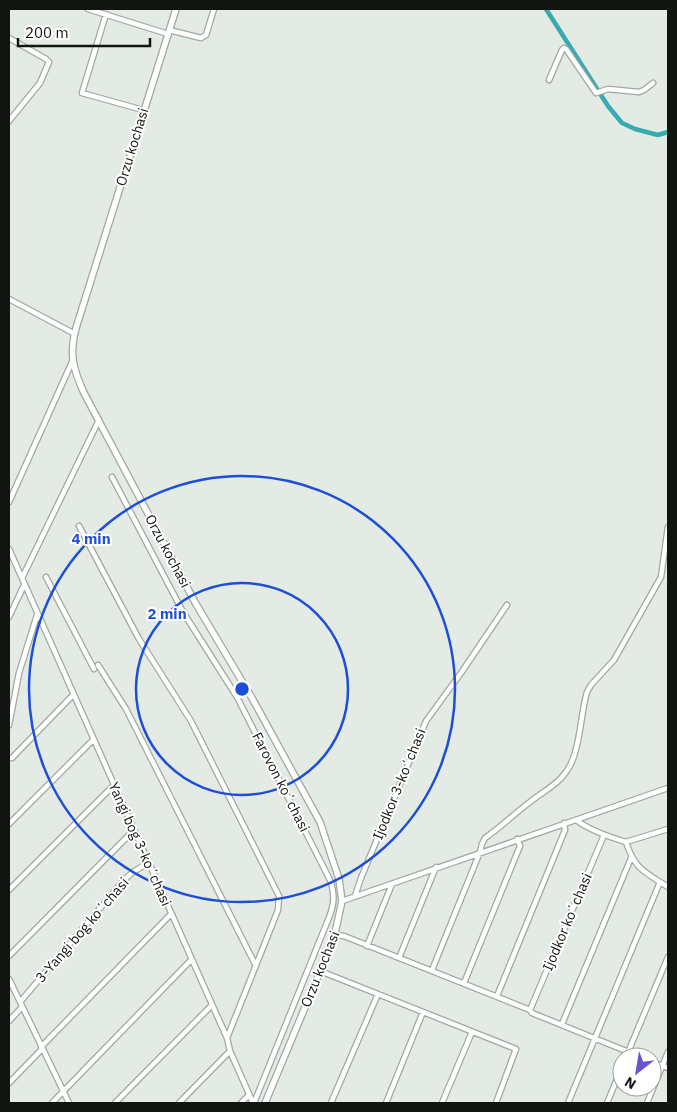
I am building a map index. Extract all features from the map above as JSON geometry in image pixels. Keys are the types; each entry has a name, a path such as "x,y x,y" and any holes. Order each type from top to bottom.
{"main road":[{"name":"Orzu kochasi","path":"176,9 74,334 72,362 81,386 98,420 196,604 252,698 320,822 339,879 342,901 335,935 265,1103"}],"street":[{"path":"88,9 169,32 201,38 206,35 214,9"},
{"path":"106,14 82,94 143,110"},
{"path":"9,38 49,62 40,83 9,121"},
{"path":"549,80 564,48 583,72 596,93 638,92 644,90 652,83"},
{"path":"9,299 74,334"},
{"path":"9,502 72,362"},
{"path":"22,578 98,420"},
{"name":"Farovon koʻchasi","path":"112,477 183,612 237,697 331,882 334,904 254,1103"},
{"path":"79,526 139,639 191,721 279,896 278,910 227,1038"},
{"path":"432,970 485,838 505,824 531,801 554,787 569,767 574,756 587,692 614,660 661,576 668,527"},
{"name":"Yangi bog 3-koʼchasi","path":"9,550 227,1038 230,1051 254,1103"},
{"path":"46,577 96,667 126,710 256,966"},
{"path":"9,617 24,585"},
{"name":"Ijodkor 3-koʼchasi","path":"356,896 361,878 426,720 507,605"},
{"path":"9,725 19,674 37,615"},
{"path":"9,758 12,758 73,695"},
{"path":"9,824 93,740"},
{"path":"9,890 113,786"},
{"path":"342,901 668,788"},
{"path":"576,820 604,835 626,842 668,829"},
{"path":"497,996 565,830 564,823"},
{"name":"3-Yangi bog koʼchasi","path":"9,956 133,830"},
{"name":"Ijodkor koʻchasi","path":"530,1010 604,835"},
{"path":"464,983 520,846 517,839"},
{"path":"626,842 631,858 637,866 668,887"},
{"path":"562,1024 631,858"},
{"name":"3-Yangi bog koʼchasi","path":"20,1002 124,880 148,863"},
{"path":"400,958 436,867"},
{"path":"568,1103 660,882"},
{"path":"367,946 392,884"},
{"path":"9,1083 172,914"},
{"path":"335,935 344,936 497,996 613,1047"},
{"path":"630,1047 668,957"},
{"path":"52,1103 191,960"},
{"path":"320,971 516,1050 496,1103"},
{"path":"9,979 69,1103"},
{"path":"332,1103 378,994"},
{"path":"115,1103 212,1005"},
{"path":"9,1021 22,1007"},
{"path":"386,1103 423,1012"},
{"path":"442,1103 472,1032"},
{"path":"179,1103 230,1051"},
{"path":"647,1103 668,1052"},
{"path":"663,1066 668,1068"},
{"path":"607,1103 612,1091"},
{"path":"241,1103 249,1095"}],"waterway":[{"path":"546,9 608,106 622,123 635,129 658,135 668,132"}]}
